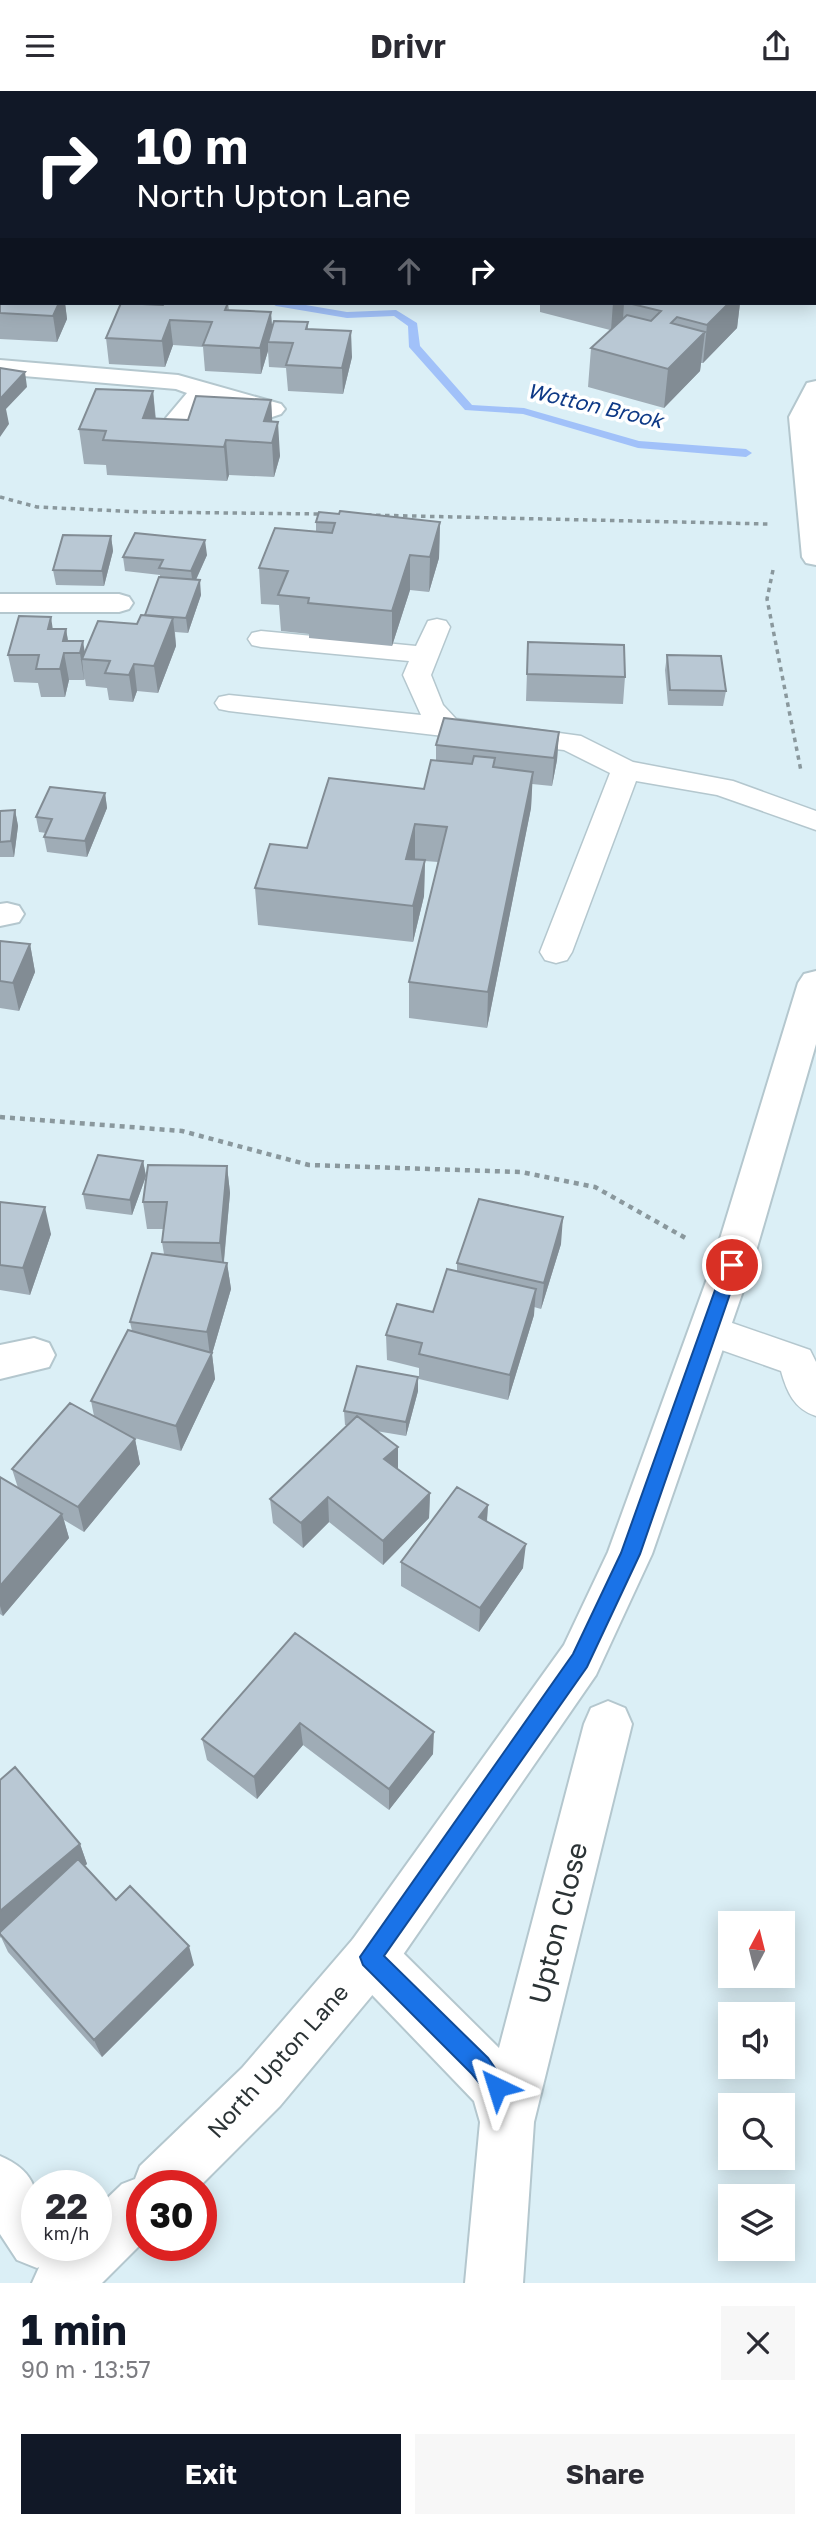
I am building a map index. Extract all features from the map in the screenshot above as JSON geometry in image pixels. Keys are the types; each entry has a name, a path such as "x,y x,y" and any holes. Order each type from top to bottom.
{"street":[{"path":"0,366 178,382 272,409"},
{"path":"179,418 204,389"},
{"path":"816,389 809,418 811,525 816,557"},
{"path":"0,603 78,612 118,603"},
{"name":"North Upton Lane","path":"176,2170 261,2087 370,1957 580,1660 630,1554 732,1265 816,983"},
{"name":"Upton Close","path":"494,2283 507,2122 608,1724"},
{"name":"Upton Close","path":"370,1957 480,2066 497,2087 507,2122"},
{"path":"0,2184 50,2262 126,2214"}],"lane":[{"path":"437,627 417,675 430,708 448,726"},
{"path":"261,639 425,655"},
{"path":"229,703 571,742 626,770 723,787 814,820"},
{"path":"555,952 626,770"},
{"path":"709,1329 797,1361 804,1386 816,1400"}],"path":[{"path":"0,497 37,507 142,512 330,514"},
{"path":"357,514 811,525"},
{"path":"781,524 767,599 787,710 814,820"},
{"path":"0,1117 182,1131 309,1165 521,1172 596,1187 732,1265"}],"building":[{"path":"0,305 58,305 53,316 0,313"},
{"path":"120,305 227,305 225,310 271,312 260,348 203,345 212,322 170,320 162,341 106,338"},
{"path":"636,305 727,305 707,325 677,317 671,323 705,332 668,369 591,348 627,315 651,321 661,311"},
{"path":"274,321 308,322 306,329 351,331 342,368 286,365 293,343 268,342"},
{"path":"0,368 25,372 1,398 0,398"},
{"path":"96,389 153,391 143,418 188,420 196,396 271,400 264,421 278,422 272,443 226,440 224,447 103,440 106,431 79,429"},
{"path":"340,511 440,522 430,557 410,555 392,611 308,603 309,598 278,595 288,571 259,568 275,528 332,533 335,523 316,522 319,512 339,514"},
{"path":"135,533 205,540 191,571 159,568 163,560 123,557"},
{"path":"63,535 111,536 102,571 53,570"},
{"path":"159,577 200,580 186,618 145,615"},
{"path":"141,615 173,618 154,666 134,664 129,675 105,673 110,661 82,659 98,621 137,624"},
{"path":"19,616 51,617 48,629 66,629 63,641 83,641 80,653 64,653 60,669 36,669 39,655 8,655"},
{"path":"528,642 624,645 625,677 527,674"},
{"path":"667,655 721,656 726,691 670,690"},
{"path":"444,718 559,732 554,758 436,745"},
{"path":"474,756 495,758 493,767 533,772 488,992 409,982 447,827 415,824 406,859 425,860 413,906 255,888 270,844 307,848 329,778 424,789 431,760 472,764"},
{"path":"50,787 105,793 85,841 44,837 52,819 36,817"},
{"path":"15,810 11,841 0,842 0,811"},
{"path":"0,941 30,944 13,983 0,981"},
{"path":"98,1155 143,1161 130,1200 83,1194"},
{"path":"148,1165 227,1166 220,1243 162,1242 167,1202 143,1202"},
{"path":"479,1199 563,1217 544,1283 457,1263"},
{"path":"0,1202 45,1207 23,1268 0,1265"},
{"path":"152,1253 227,1263 207,1332 130,1322"},
{"path":"447,1269 536,1289 510,1375 419,1354 422,1343 386,1335 397,1304 433,1312"},
{"path":"128,1330 212,1353 176,1426 91,1401"},
{"path":"357,1366 418,1377 406,1422 344,1411"},
{"path":"70,1403 135,1439 78,1507 12,1469"},
{"path":"357,1416 398,1447 384,1459 430,1493 383,1541 328,1497 301,1523 270,1499"},
{"path":"0,1477 62,1514 0,1586"},
{"path":"457,1487 488,1505 479,1517 526,1544 480,1608 401,1562"},
{"path":"295,1633 434,1732 389,1789 300,1723 254,1777 202,1739"},
{"path":"15,1767 80,1844 0,1911 0,1780"},
{"path":"78,1859 116,1900 130,1886 189,1946 94,2040 0,1934"}],"waterway":[{"name":"Wotton Brook","path":"288,305 347,315 396,313 413,325 415,347 469,408 524,411 638,444 746,453"}],"route":[{"path":"497,2087 480,2066 370,1957 580,1660 630,1554 732,1265"}]}
